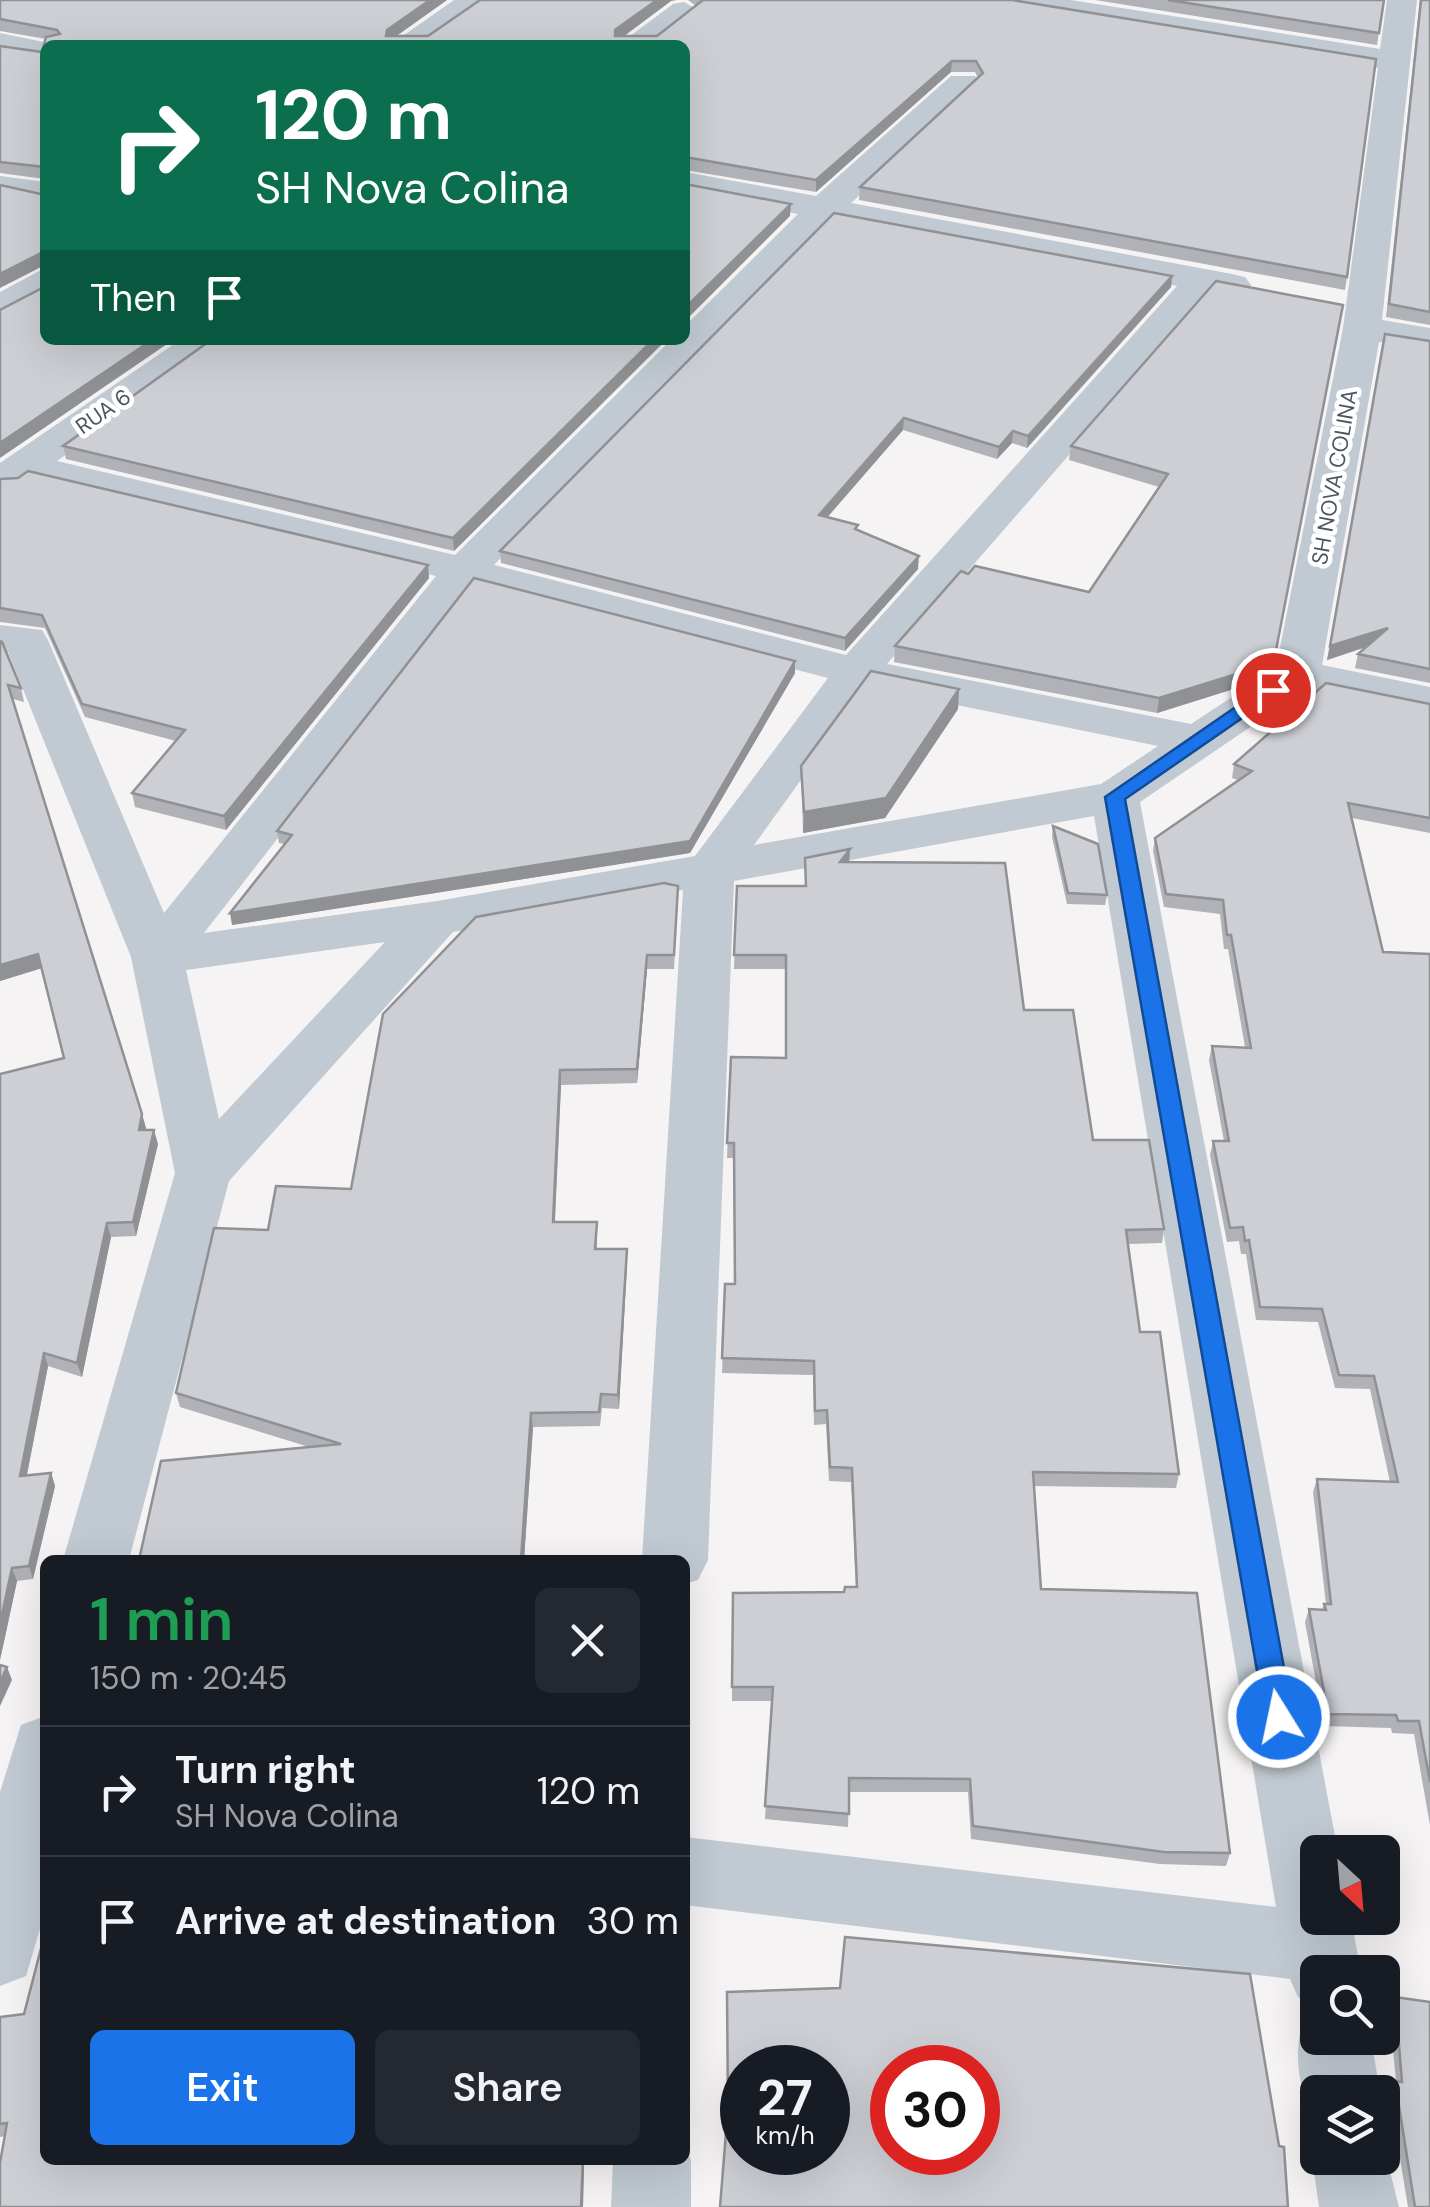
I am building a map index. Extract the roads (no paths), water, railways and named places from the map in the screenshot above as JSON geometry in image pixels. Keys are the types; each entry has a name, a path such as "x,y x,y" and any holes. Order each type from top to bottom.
{"street":[{"path":"414,40 475,0"},
{"path":"1013,0 1066,5 1393,62"},
{"name":"SH NOVA COLINA","path":"1298,674 1402,0"},
{"path":"641,40 684,11"},
{"path":"0,43 40,49"},
{"path":"690,343 825,207 963,83"},
{"path":"690,183 1274,292"},
{"path":"0,186 40,193"},
{"path":"0,263 40,270"},
{"path":"675,1555 709,872 856,671 1202,280"},
{"path":"0,309 40,282"},
{"path":"1351,313 1430,339"},
{"name":"RUA 6","path":"12,474 198,345"},
{"path":"157,958 464,570 688,345"},
{"path":"12,474 464,570 856,671 1198,740"},
{"path":"0,638 26,640 157,958 202,1173 97,1555"},
{"path":"157,958 437,918 1115,797 1298,674 1430,700"},
{"path":"1115,797 1321,1955"},
{"path":"202,1173 437,918"},
{"path":"0,1950 31,1781"},
{"path":"690,1872 1300,1957"},
{"path":"651,2207 652,2165"},
{"path":"1354,2175 1359,2207"}]}
